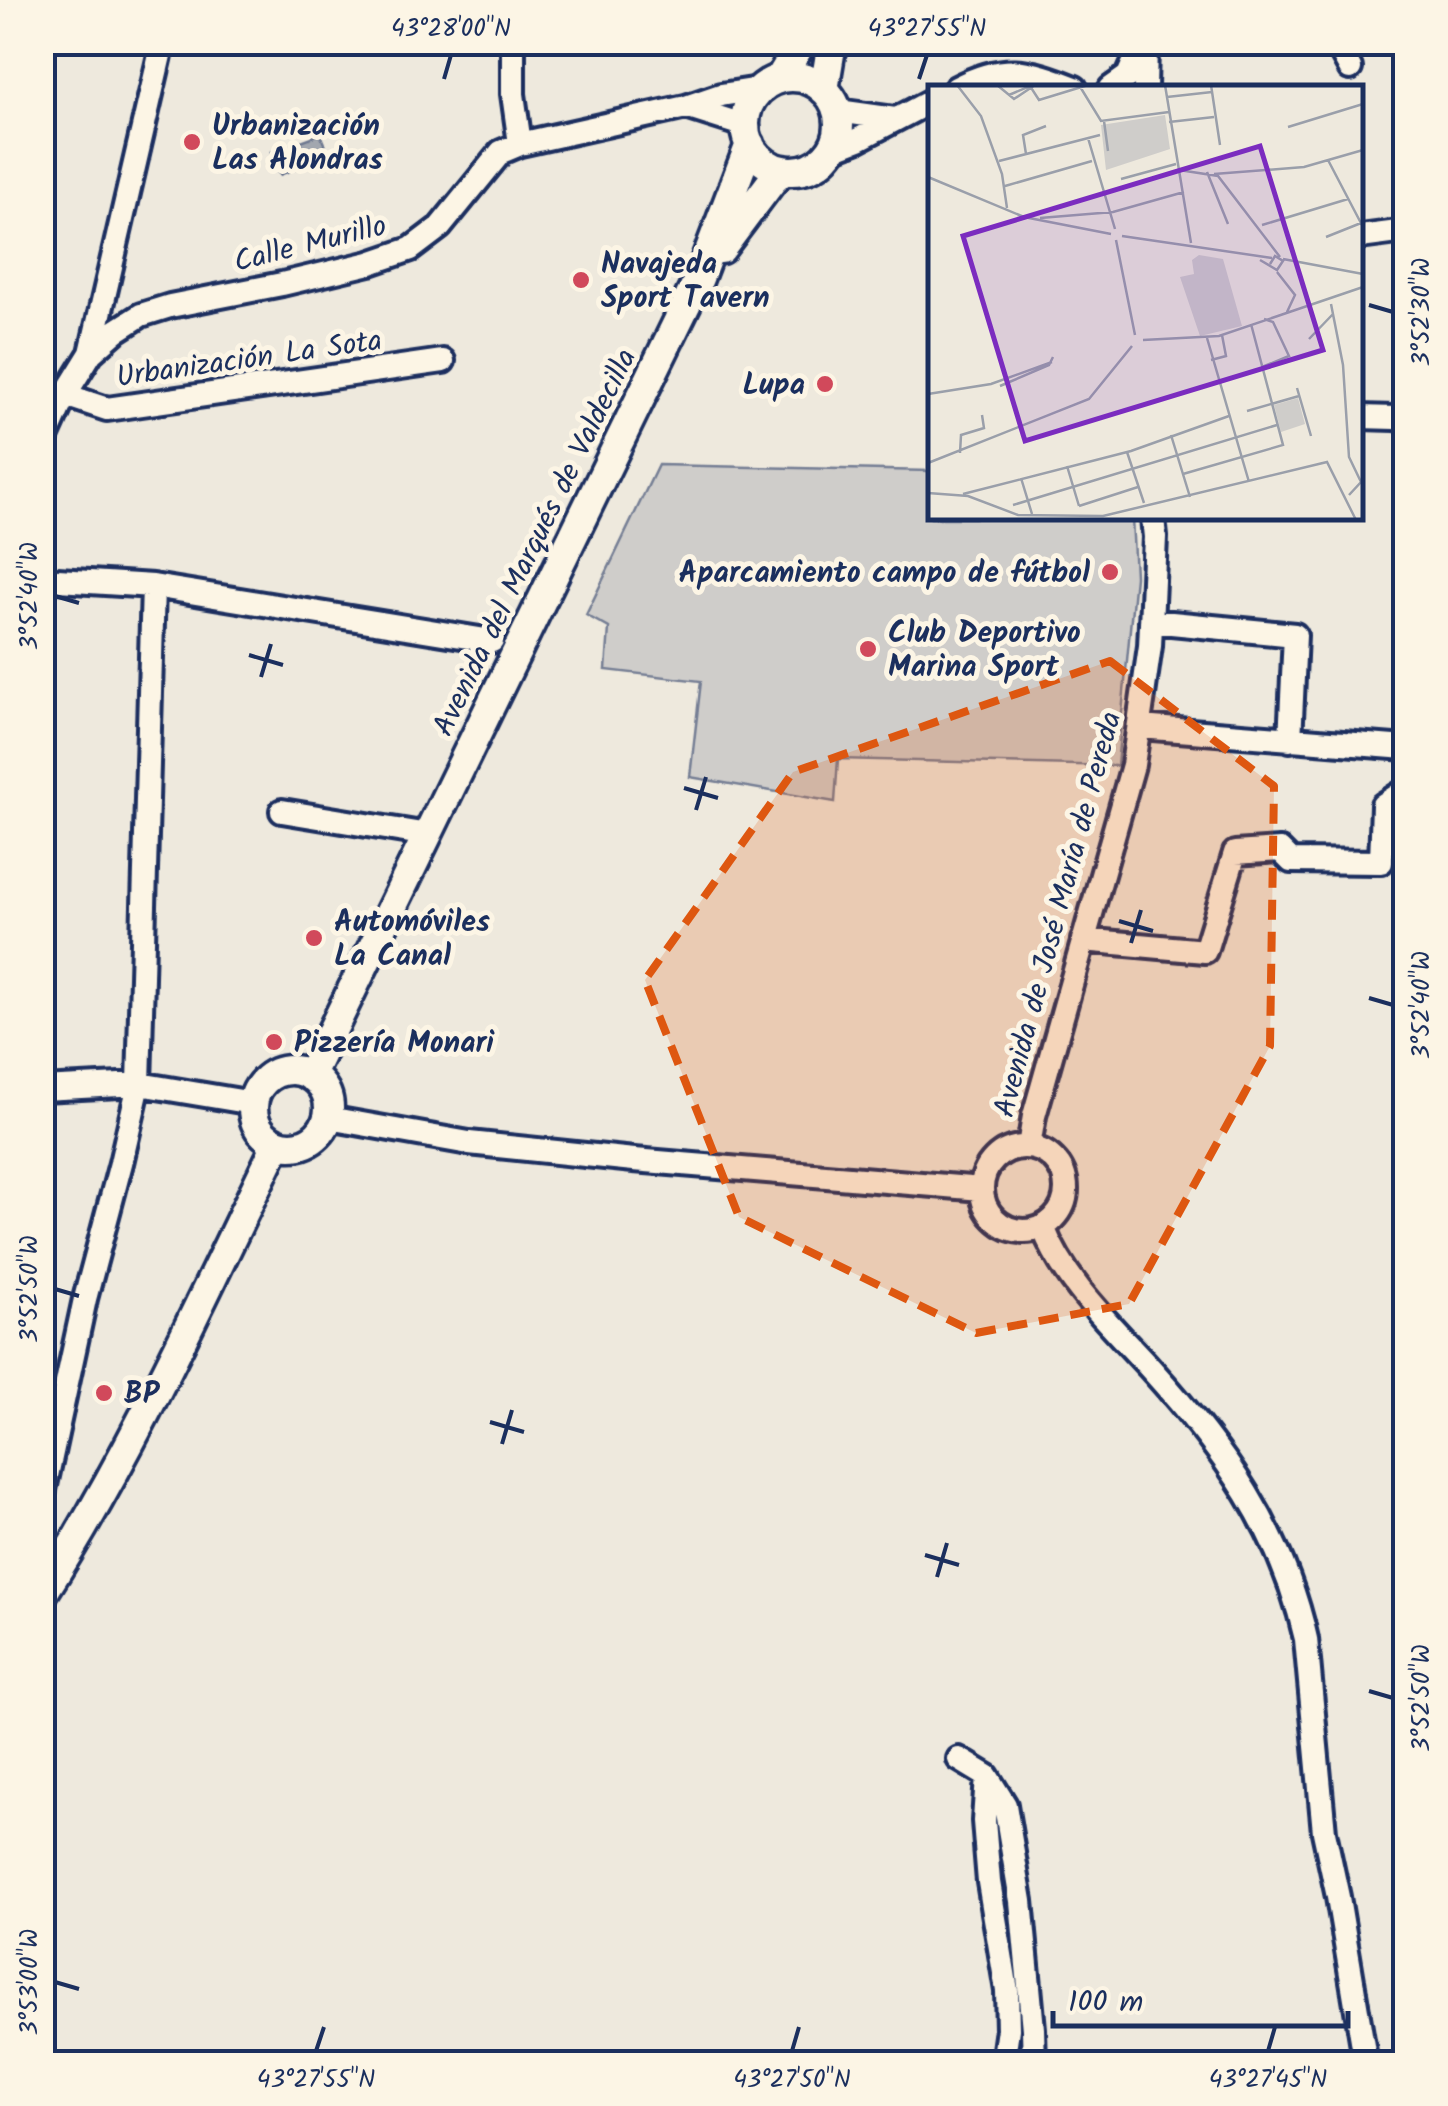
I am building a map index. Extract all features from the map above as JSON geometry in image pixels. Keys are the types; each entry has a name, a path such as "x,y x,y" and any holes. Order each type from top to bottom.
{"main road":[{"path":"802,42 748,106 748,135 758,155 784,170 798,171 816,165 833,149 838,138 831,100 832,42"},
{"path":"769,83 792,77 804,79 831,100"},
{"name":"Avenida del Marqués de Valdecilla","path":"310,1076 700,278 748,135"},
{"name":"Avenida del Marqués de Valdecilla","path":"700,278 784,170"},
{"path":"286,1070 310,1076 320,1084 329,1106 322,1130 302,1145 277,1144 266,1138 258,1128 253,1103 264,1081 286,1070"},
{"path":"43,1595 147,1411 277,1144"}],"street":[{"name":"Calle Murillo","path":"91,353 163,42"},
{"path":"513,42 520,144"},
{"path":"1115,85 1128,76 1144,42"},
{"path":"1144,42 1145,85"},
{"path":"1336,42 1350,68"},
{"path":"964,85 998,72 1036,73 1067,85"},
{"name":"Calle Murillo","path":"42,446 65,395 91,353 142,315 370,263 410,249 440,227 501,152 520,144 686,107 769,83"},
{"path":"831,100 895,119"},
{"path":"833,149 928,101"},
{"path":"686,107 748,135"},
{"path":"1363,238 1406,232"},
{"path":"110,278 116,297 142,315"},
{"name":"Urbanización La Sota","path":"65,395 107,409 442,361"},
{"path":"1363,416 1406,420"},
{"name":"Avenida de José María de Pereda","path":"1028,1147 1119,818 1140,727 1151,621 1153,520"},
{"path":"42,579 152,586 492,642"},
{"path":"42,1499 85,1299 140,1084 152,586"},
{"path":"1151,621 1295,634 1290,740"},
{"path":"1140,727 1406,748"},
{"path":"1083,940 1205,951 1235,853 1280,850 1291,861 1381,862 1383,804 1406,790"},
{"path":"282,810 428,835"},
{"path":"42,1089 140,1084 253,1103"},
{"path":"328,1118 468,1143 982,1189"},
{"path":"1028,1147 1053,1158 1066,1182 1066,1196 1054,1220 1030,1232 1002,1226 991,1216 982,1189 984,1174 992,1162 1002,1153 1028,1147"},
{"path":"1044,1227 1075,1284 1158,1378 1232,1472 1262,1518 1282,1561 1306,1638 1324,1832 1366,2064"},
{"path":"958,1759 987,1776 1005,1805 1027,1958 1034,2064"},
{"path":"987,1776 984,1822 988,1882 1007,1991 1004,2064"}],"highlighted area":[{"path":"1110,661 1274,786 1270,1046 1129,1304 976,1333 739,1217 645,980 793,772"}],"shaded area":[{"path":"320,134 329,156 280,175 271,152"},
{"name":"Club Deportivo Marina Sport","path":"658,465 928,471 928,520 1132,520 1135,576 1117,766 838,759 835,802 690,777 701,681 606,670 609,628 586,615"}],"place":[{"name":"Urbanización Las Alondras","path":"192,142"},
{"name":"Navajeda Sport Tavern","path":"581,280"},
{"name":"Lupa","path":"825,384"},
{"name":"Aparcamiento campo de fútbol","path":"1110,572"},
{"name":"Club Deportivo Marina Sport","path":"868,649"},
{"name":"Automóviles La Canal","path":"314,938"},
{"name":"Pizzería Monari","path":"274,1042"},
{"name":"BP","path":"104,1393"}]}
